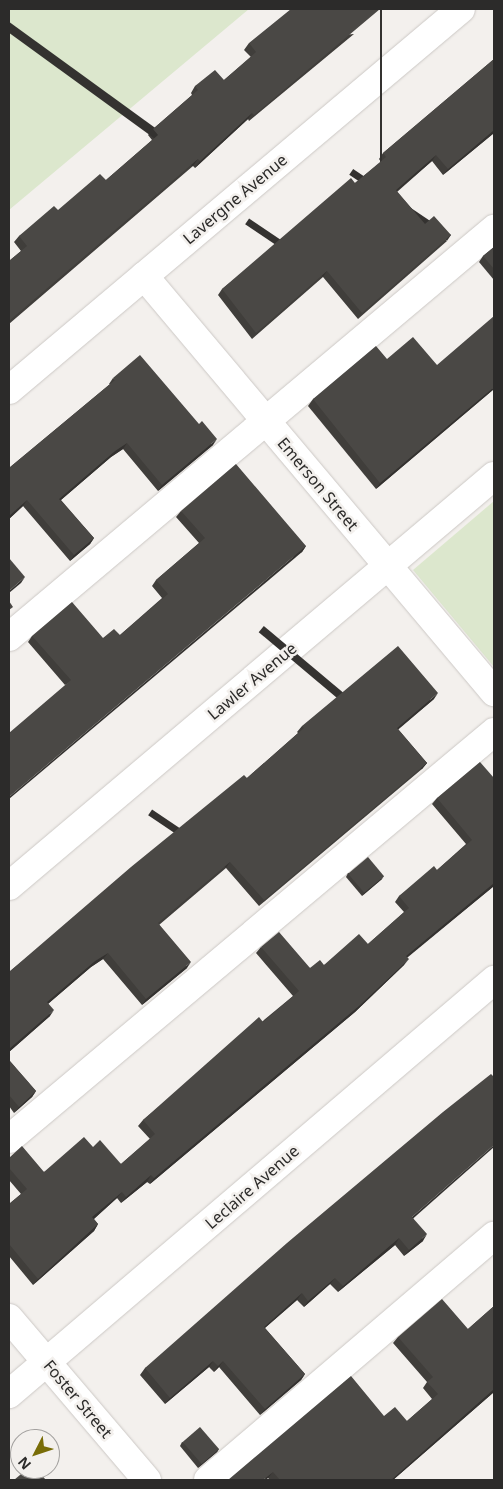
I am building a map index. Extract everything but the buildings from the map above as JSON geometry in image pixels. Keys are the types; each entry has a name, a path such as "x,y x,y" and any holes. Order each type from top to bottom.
{"street":[{"name":"Lavergne Avenue","path":"9,390 461,9"},
{"path":"9,637 494,229"},
{"name":"Emerson Street","path":"144,276 494,692"},
{"name":"Lawler Avenue","path":"9,886 494,476"},
{"path":"9,1139 494,732"},
{"name":"Leclaire Avenue","path":"9,1394 494,980"},
{"path":"208,1480 494,1236"},
{"name":"Foster Street","path":"9,1318 147,1480"}],"green space":[{"path":"9,9 249,9 9,210"},
{"path":"494,501 494,667 413,570"}]}
